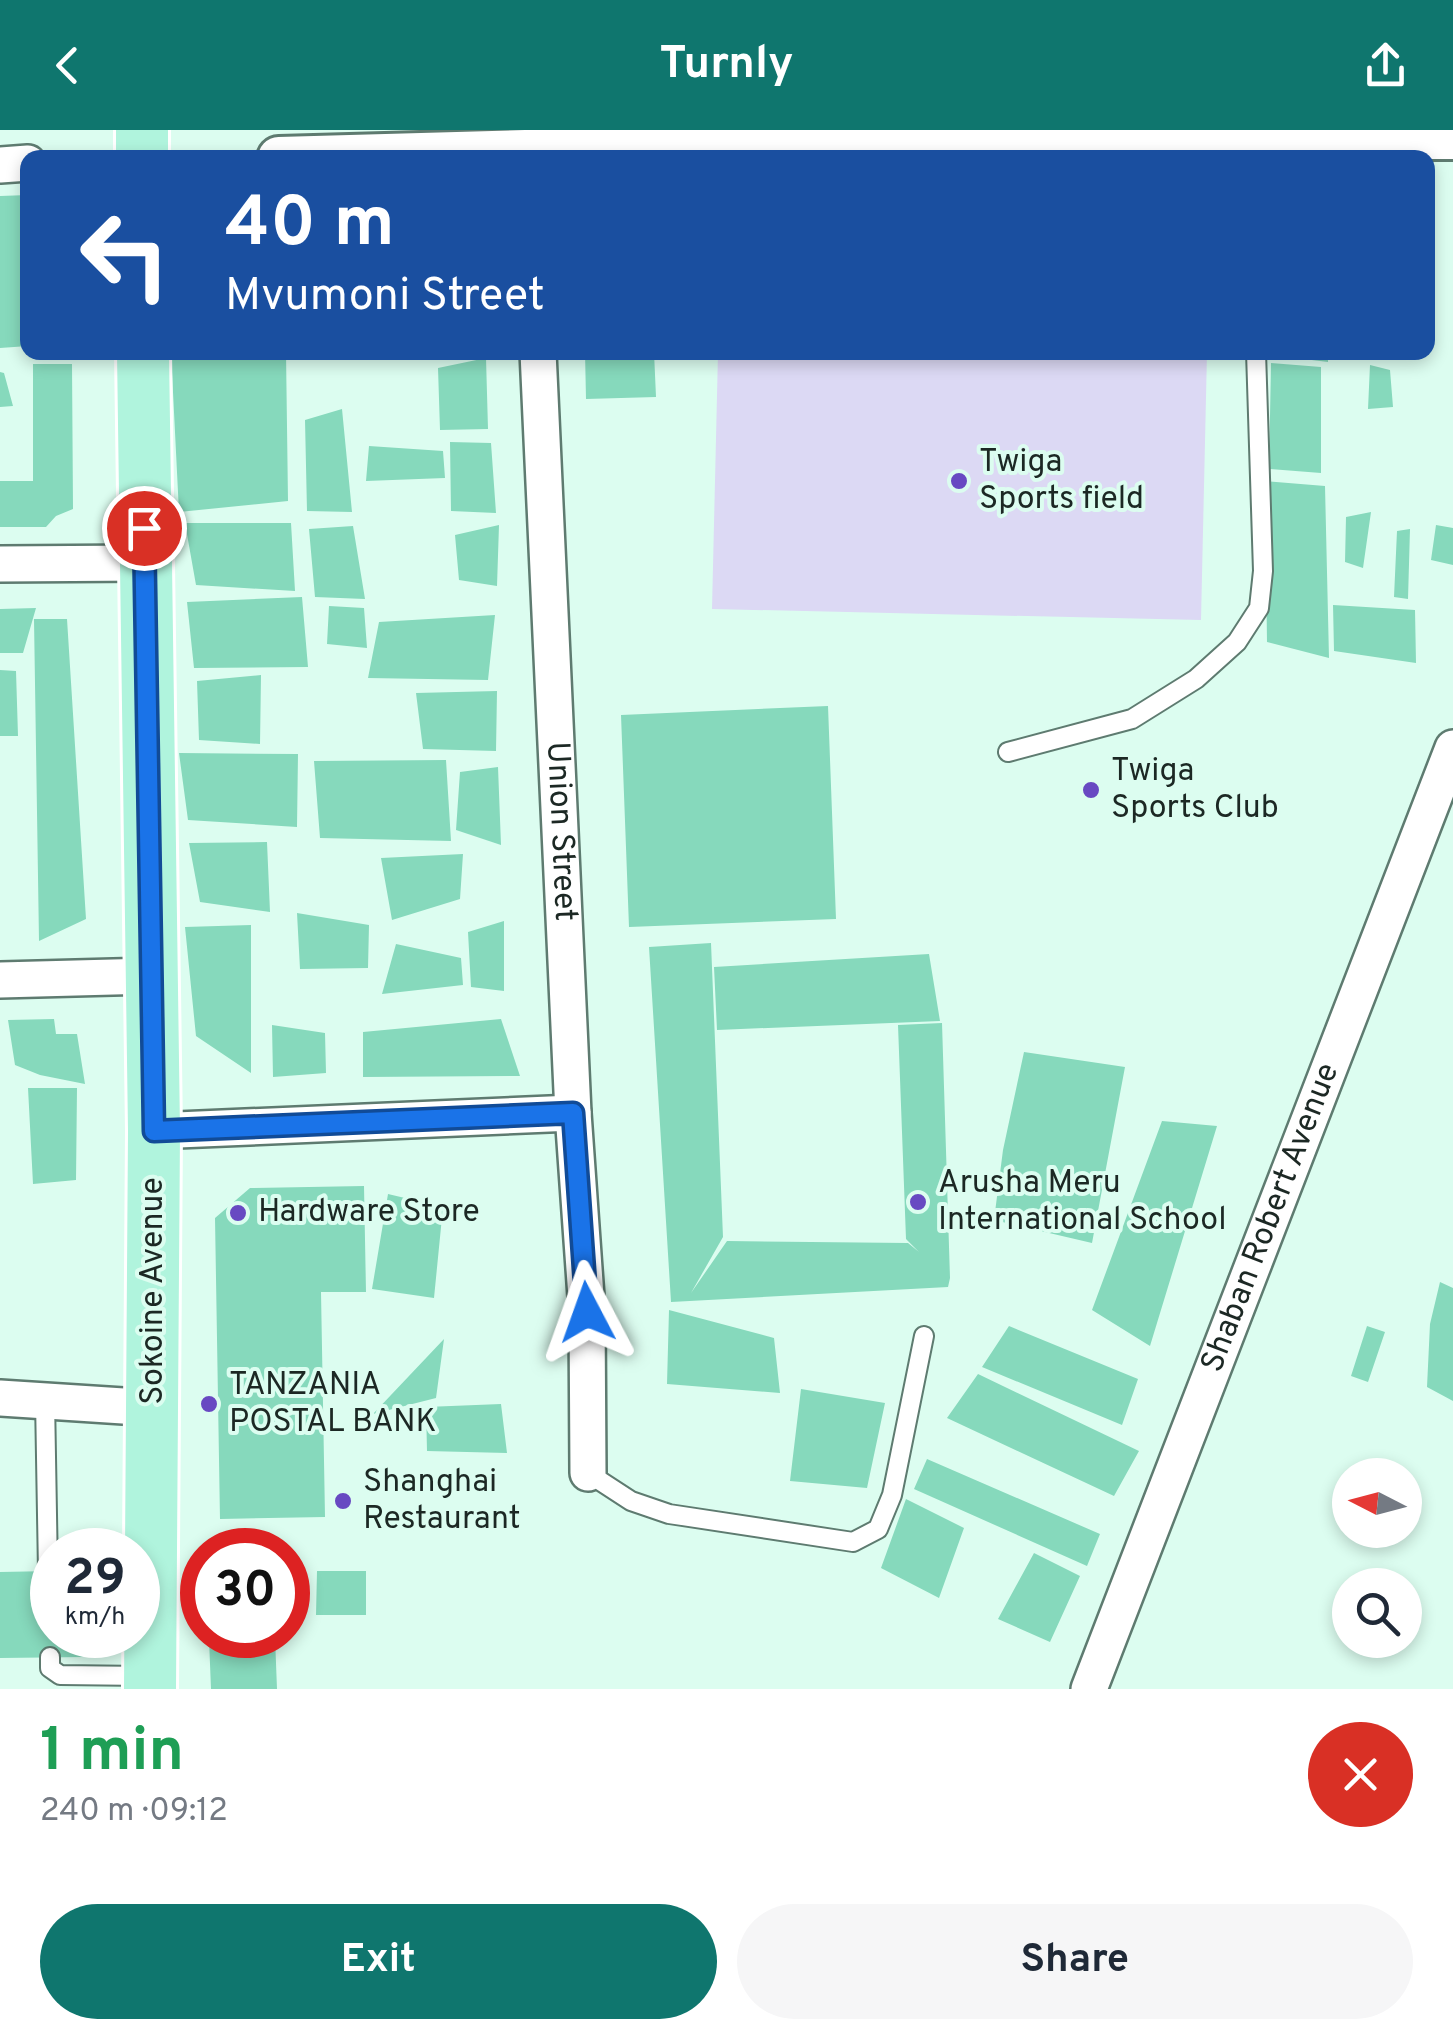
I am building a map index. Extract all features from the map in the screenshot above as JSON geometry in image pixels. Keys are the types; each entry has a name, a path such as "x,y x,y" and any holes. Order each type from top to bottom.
{"main road":[{"name":"Sokoine Avenue","path":"143,360 154,1131 150,1682"}],"street":[{"path":"620,150 982,138 1250,148 1453,138"},
{"name":"Union Street","path":"538,360 573,1113 587,1312 588,1473"},
{"path":"0,564 144,563"},
{"name":"Shaban Robert Avenue","path":"1090,1689 1453,748"},
{"path":"0,980 151,976"},
{"path":"154,1131 573,1113"},
{"path":"0,1398 154,1408"}],"lane":[{"path":"1008,752 1132,718 1196,679 1237,642 1259,608 1263,571 1256,360"},
{"path":"588,1473 632,1501 669,1514 853,1542 878,1529 892,1495 924,1336"},
{"path":"45,1400 47,1528"},
{"path":"50,1658 50,1668 60,1676 150,1682"}],"shaded area":[{"name":"Twiga Sports field","path":"718,360 1207,360 1201,620 712,609"}],"building":[{"path":"20,195 20,347 0,348 0,196"},
{"path":"171,360 286,360 288,501 179,512"},
{"path":"486,360 488,429 440,430 438,368"},
{"path":"585,360 654,360 656,397 586,399"},
{"path":"1271,363 1321,367 1321,473 1269,469"},
{"path":"33,364 72,364 73,509 56,516 46,527 0,527 0,481 33,481"},
{"path":"1370,365 1390,370 1393,407 1368,409"},
{"path":"0,372 4,373 13,406 0,407"},
{"path":"342,409 352,512 307,511 305,420"},
{"path":"450,442 491,443 496,513 451,511"},
{"path":"369,446 443,451 445,478 366,481"},
{"path":"1265,481 1325,486 1329,658 1267,642"},
{"path":"1371,512 1363,568 1345,562 1346,517"},
{"path":"185,523 291,523 295,591 196,585"},
{"path":"499,525 497,586 459,580 455,535"},
{"path":"1436,525 1453,528 1453,565 1431,560"},
{"path":"353,526 365,599 315,597 309,529"},
{"path":"1410,529 1408,599 1394,597 1397,531"},
{"path":"302,597 308,667 194,668 187,602"},
{"path":"1333,605 1415,610 1416,663 1334,651"},
{"path":"329,606 364,608 367,648 327,644"},
{"path":"36,608 23,653 0,653 0,609"},
{"path":"495,615 488,680 368,678 379,622"},
{"path":"34,619 67,619 86,919 39,941"},
{"path":"0,670 16,671 18,736 0,736"},
{"path":"261,675 260,744 199,740 197,681"},
{"path":"497,691 496,751 423,749 416,693"},
{"path":"828,706 836,919 629,927 621,715"},
{"path":"179,753 298,754 297,827 188,820"},
{"path":"446,760 451,841 320,838 314,761"},
{"path":"498,767 501,845 456,830 460,772"},
{"path":"267,842 270,912 200,902 189,843"},
{"path":"463,854 460,899 392,920 381,858"},
{"path":"297,913 369,925 368,968 300,969"},
{"path":"504,921 504,991 471,987 468,932"},
{"path":"251,925 251,1073 196,1036 185,927"},
{"path":"711,943 723,1237 691,1293 727,1241 908,1243 919,1252 906,1239 898,1025 942,1023 948,1287 671,1302 649,947"},
{"path":"396,944 461,958 463,985 382,994"},
{"path":"929,954 940,1021 717,1030 714,967"},
{"path":"54,1019 56,1034 77,1034 85,1084 40,1075 15,1065 8,1020"},
{"path":"501,1019 520,1076 363,1077 363,1032"},
{"path":"272,1025 325,1033 326,1073 273,1077"},
{"path":"1024,1052 1125,1067 1092,1243 994,1220 1003,1150"},
{"path":"28,1088 77,1088 76,1180 33,1184"},
{"path":"1162,1121 1217,1126 1150,1346 1092,1310"},
{"path":"364,1186 366,1292 321,1292 325,1517 220,1519 215,1218 250,1188"},
{"path":"388,1194 443,1207 434,1298 372,1289"},
{"path":"1440,1282 1453,1288 1453,1401 1427,1387 1430,1324"},
{"path":"669,1310 774,1338 780,1393 667,1384"},
{"path":"1009,1326 1138,1379 1122,1425 982,1367"},
{"path":"1367,1326 1385,1332 1368,1382 1351,1376"},
{"path":"444,1339 436,1398 373,1414"},
{"path":"978,1374 1139,1451 1114,1496 947,1418"},
{"path":"801,1389 885,1403 867,1488 790,1481"},
{"path":"501,1404 507,1453 427,1451 426,1407"},
{"path":"927,1459 1100,1534 1087,1566 914,1489"},
{"path":"906,1499 964,1528 939,1598 881,1568"},
{"path":"1034,1553 1080,1576 1050,1642 998,1619"},
{"path":"30,1571 30,1658 0,1658 0,1572"},
{"path":"317,1571 366,1571 366,1615 316,1615"},
{"path":"210,1658 276,1658 277,1689 211,1689"}],"place":[{"name":"Twiga Sports field","path":"959,481"},
{"name":"Twiga Sports Club","path":"1091,790"},
{"name":"Arusha Meru International School","path":"918,1202"},
{"name":"Hardware Store","path":"238,1213"},
{"name":"TANZANIA POSTAL BANK","path":"209,1404"},
{"name":"Shanghai Restaurant","path":"343,1501"}],"route":[{"path":"144,528 154,1131 573,1113 587,1312"}]}
